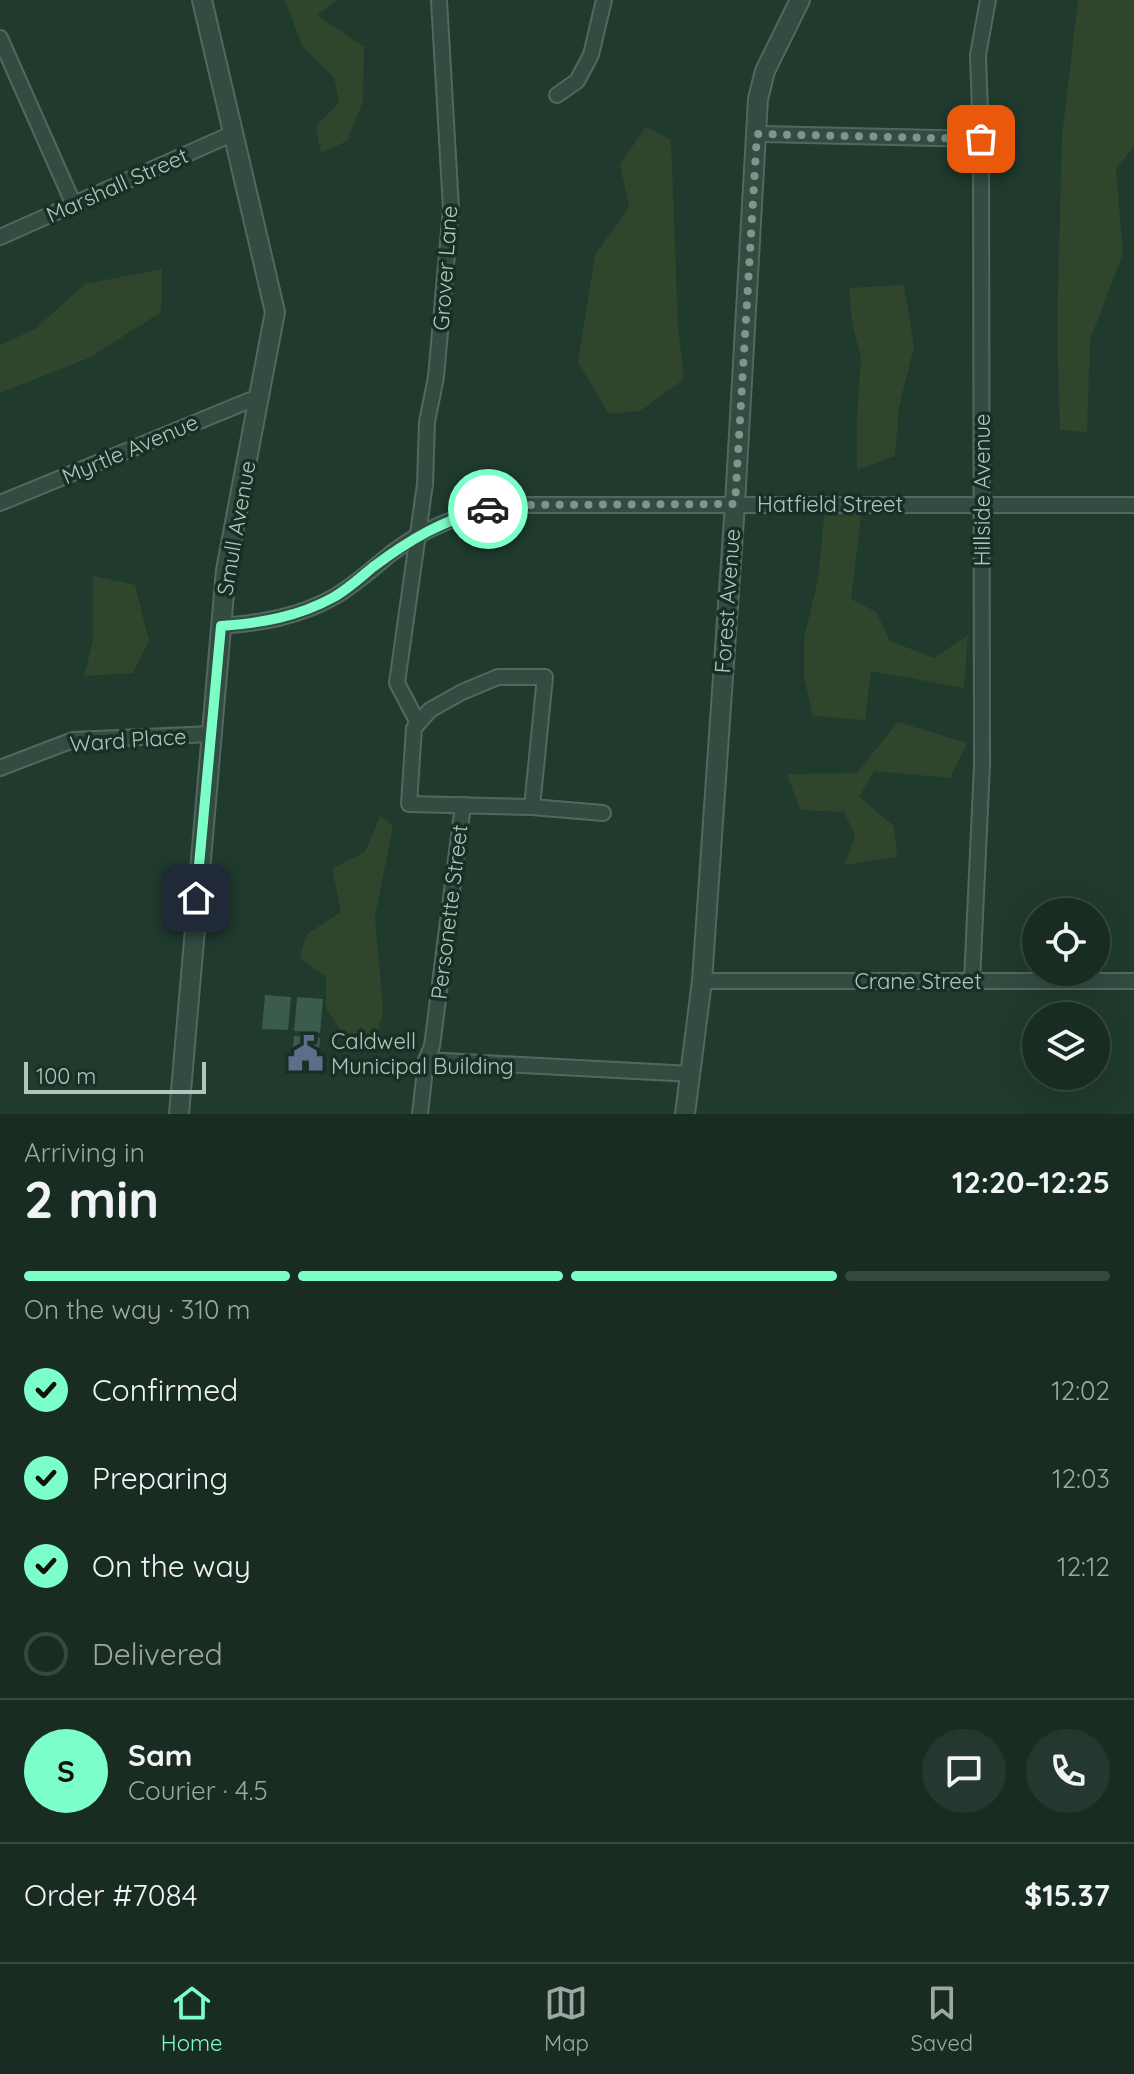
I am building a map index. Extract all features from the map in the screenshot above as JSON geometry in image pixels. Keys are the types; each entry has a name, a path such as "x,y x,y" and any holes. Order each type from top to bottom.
{"street":[{"name":"Smull Avenue","path":"179,1114 226,570 275,312 202,0"},
{"name":"Grover Lane","path":"418,723 397,683 425,484 427,422 436,377 451,209 439,0"},
{"path":"557,95 577,81 591,55 604,0"},
{"name":"Forest Avenue","path":"685,1114 702,981 735,504 758,99 765,71 800,0"},
{"name":"Hillside Avenue","path":"972,981 982,765 981,139 978,55 988,0"},
{"path":"0,38 74,205"},
{"name":"Marshall Street","path":"0,237 234,133"},
{"path":"757,134 981,139"},
{"name":"Myrtle Avenue","path":"0,503 260,396"},
{"name":"Hatfield Street","path":"221,626 258,624 293,615 336,596 418,535 455,518 513,505 1134,505"},
{"path":"532,807 545,677 498,677 430,710 414,728 409,804 532,807 603,813"},
{"name":"Ward Place","path":"0,768 73,740 212,734"},
{"name":"Personette Street","path":"420,1114 426,1060 432,1046 463,805"},
{"name":"Crane Street","path":"702,981 1134,981"},
{"path":"426,1060 692,1074"}],"green space":[{"path":"285,0 337,0 317,15 364,47 363,101 347,141 321,153 316,126 339,103 334,78 302,46"},
{"path":"1078,0 1134,0 1134,146 1116,169 1123,253 1090,340 1087,433 1060,429 1057,329 1062,137"},
{"path":"646,127 671,140 678,327 684,379 640,411 609,414 578,362 595,255 629,207 620,164"},
{"path":"162,269 161,312 91,357 0,393 0,345 35,329 85,284"},
{"path":"904,285 914,347 899,407 895,456 857,470 861,358 852,322 849,288"},
{"path":"862,508 851,599 876,612 890,641 934,658 968,635 964,688 871,671 865,720 813,716 804,678 804,638 818,580 825,509"},
{"path":"93,576 135,585 149,641 133,673 84,676 93,641"},
{"path":"898,722 967,743 950,778 874,771 859,797 894,826 897,857 845,865 855,835 844,812 800,810 787,774 857,773"},
{"path":"380,816 393,826 375,916 383,1010 374,1047 347,1041 326,1008 326,977 300,958 306,935 341,912 332,869 365,852"}],"building":[{"path":"265,995 291,997 288,1030 262,1029"},
{"path":"297,997 323,999 320,1033 294,1031"},
{"name":"Caldwell Municipal Building","path":"294,1036 320,1038 317,1072 291,1070"}],"way so far":[{"path":"488,509 513,505 735,504 757,134 981,139"}],"place":[{"name":"Caldwell Municipal Building","path":"305,1054"}],"route":[{"path":"196,898 221,626 258,624 293,615 336,596 418,535 455,518 488,509"}]}
